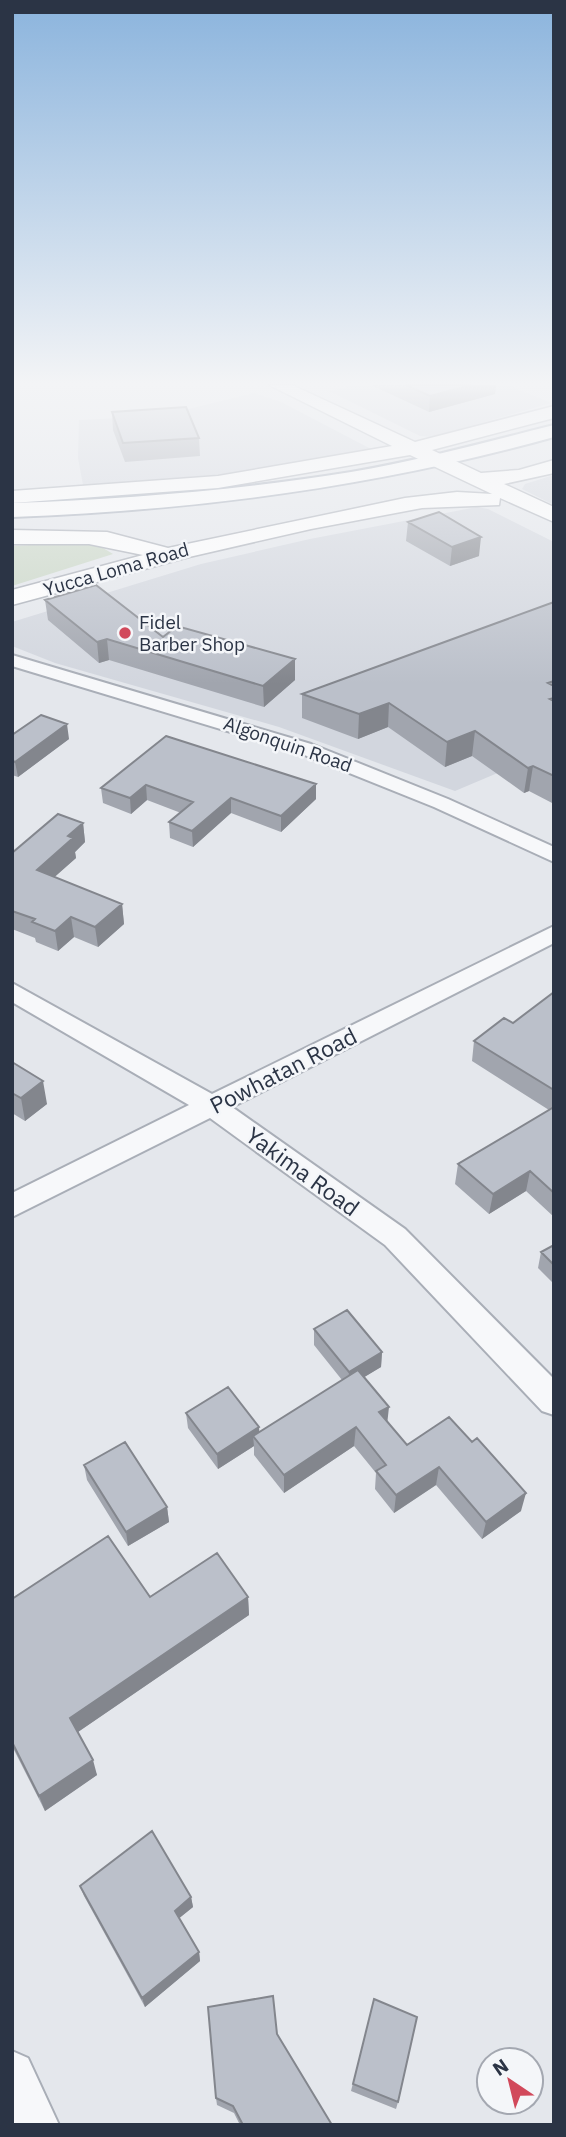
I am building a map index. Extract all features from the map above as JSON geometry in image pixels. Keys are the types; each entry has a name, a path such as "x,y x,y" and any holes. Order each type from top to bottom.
{"main road":[{"path":"12,498 212,485"},
{"path":"12,510 223,496 310,485"},
{"path":"12,524 195,513 420,485"},
{"path":"427,501 457,485"},
{"path":"489,485 506,489 554,515"},
{"path":"489,485 506,489 554,532"},
{"path":"427,501 476,498 515,485"},
{"name":"Yucca Loma Road","path":"12,598 163,554 272,529 427,501"},
{"path":"12,537 107,538 163,554"}],"street":[{"name":"Algonquin Road","path":"12,660 294,744 441,803 554,855"},
{"name":"Powhatan Road","path":"12,1206 554,933"},
{"name":"Yakima Road","path":"12,991 212,1106 395,1237 554,1401"},
{"path":"12,2074 36,2125"}],"shaded area":[{"path":"525,485 554,485 554,505 522,489"},
{"path":"477,507 488,509 554,542 554,749 455,791 279,727 55,663 12,646 12,622 201,564 310,539"}],"green space":[{"path":"66,543 98,545 113,554 12,586 12,546"}],"building":[{"path":"439,512 481,537 452,547 408,522"},
{"path":"96,585 163,637 177,626 295,659 263,686 107,639 97,642 45,600"},
{"path":"554,602 554,681 548,683 554,686 554,698 550,699 554,701 554,776 533,766 528,768 475,731 447,742 389,703 359,714 302,694"},
{"path":"41,715 67,724 15,762 12,760 12,735"},
{"path":"166,736 316,784 281,816 231,798 192,831 169,822 193,802 146,785 130,798 101,788"},
{"path":"58,814 83,823 68,836 73,838 37,870 122,904 95,927 71,917 55,931 32,922 35,919 12,911 12,853"},
{"path":"554,992 554,1090 474,1041 504,1018 513,1023"},
{"path":"12,1062 43,1081 21,1098 12,1093"},
{"path":"554,1107 554,1193 530,1171 493,1194 458,1164"},
{"path":"554,1245 554,1265 541,1252"},
{"path":"347,1310 382,1352 349,1372 314,1329"},
{"path":"358,1370 389,1407 379,1412 407,1445 449,1417 472,1442 477,1438 526,1493 486,1522 439,1467 396,1495 376,1471 386,1465 356,1427 284,1475 253,1436"},
{"path":"228,1387 259,1427 217,1454 186,1413"},
{"path":"125,1442 167,1507 126,1532 84,1465"},
{"path":"108,1536 150,1597 217,1553 248,1597 70,1718 93,1760 39,1796 12,1742 12,1599"},
{"path":"152,1831 191,1897 175,1911 199,1952 142,1998 80,1886"},
{"path":"273,1996 277,2034 332,2125 243,2125 233,2106 216,2098 208,2007"},
{"path":"374,1999 417,2017 398,2102 353,2084"}],"place":[{"name":"Fidel Barber Shop","path":"125,633"}]}
